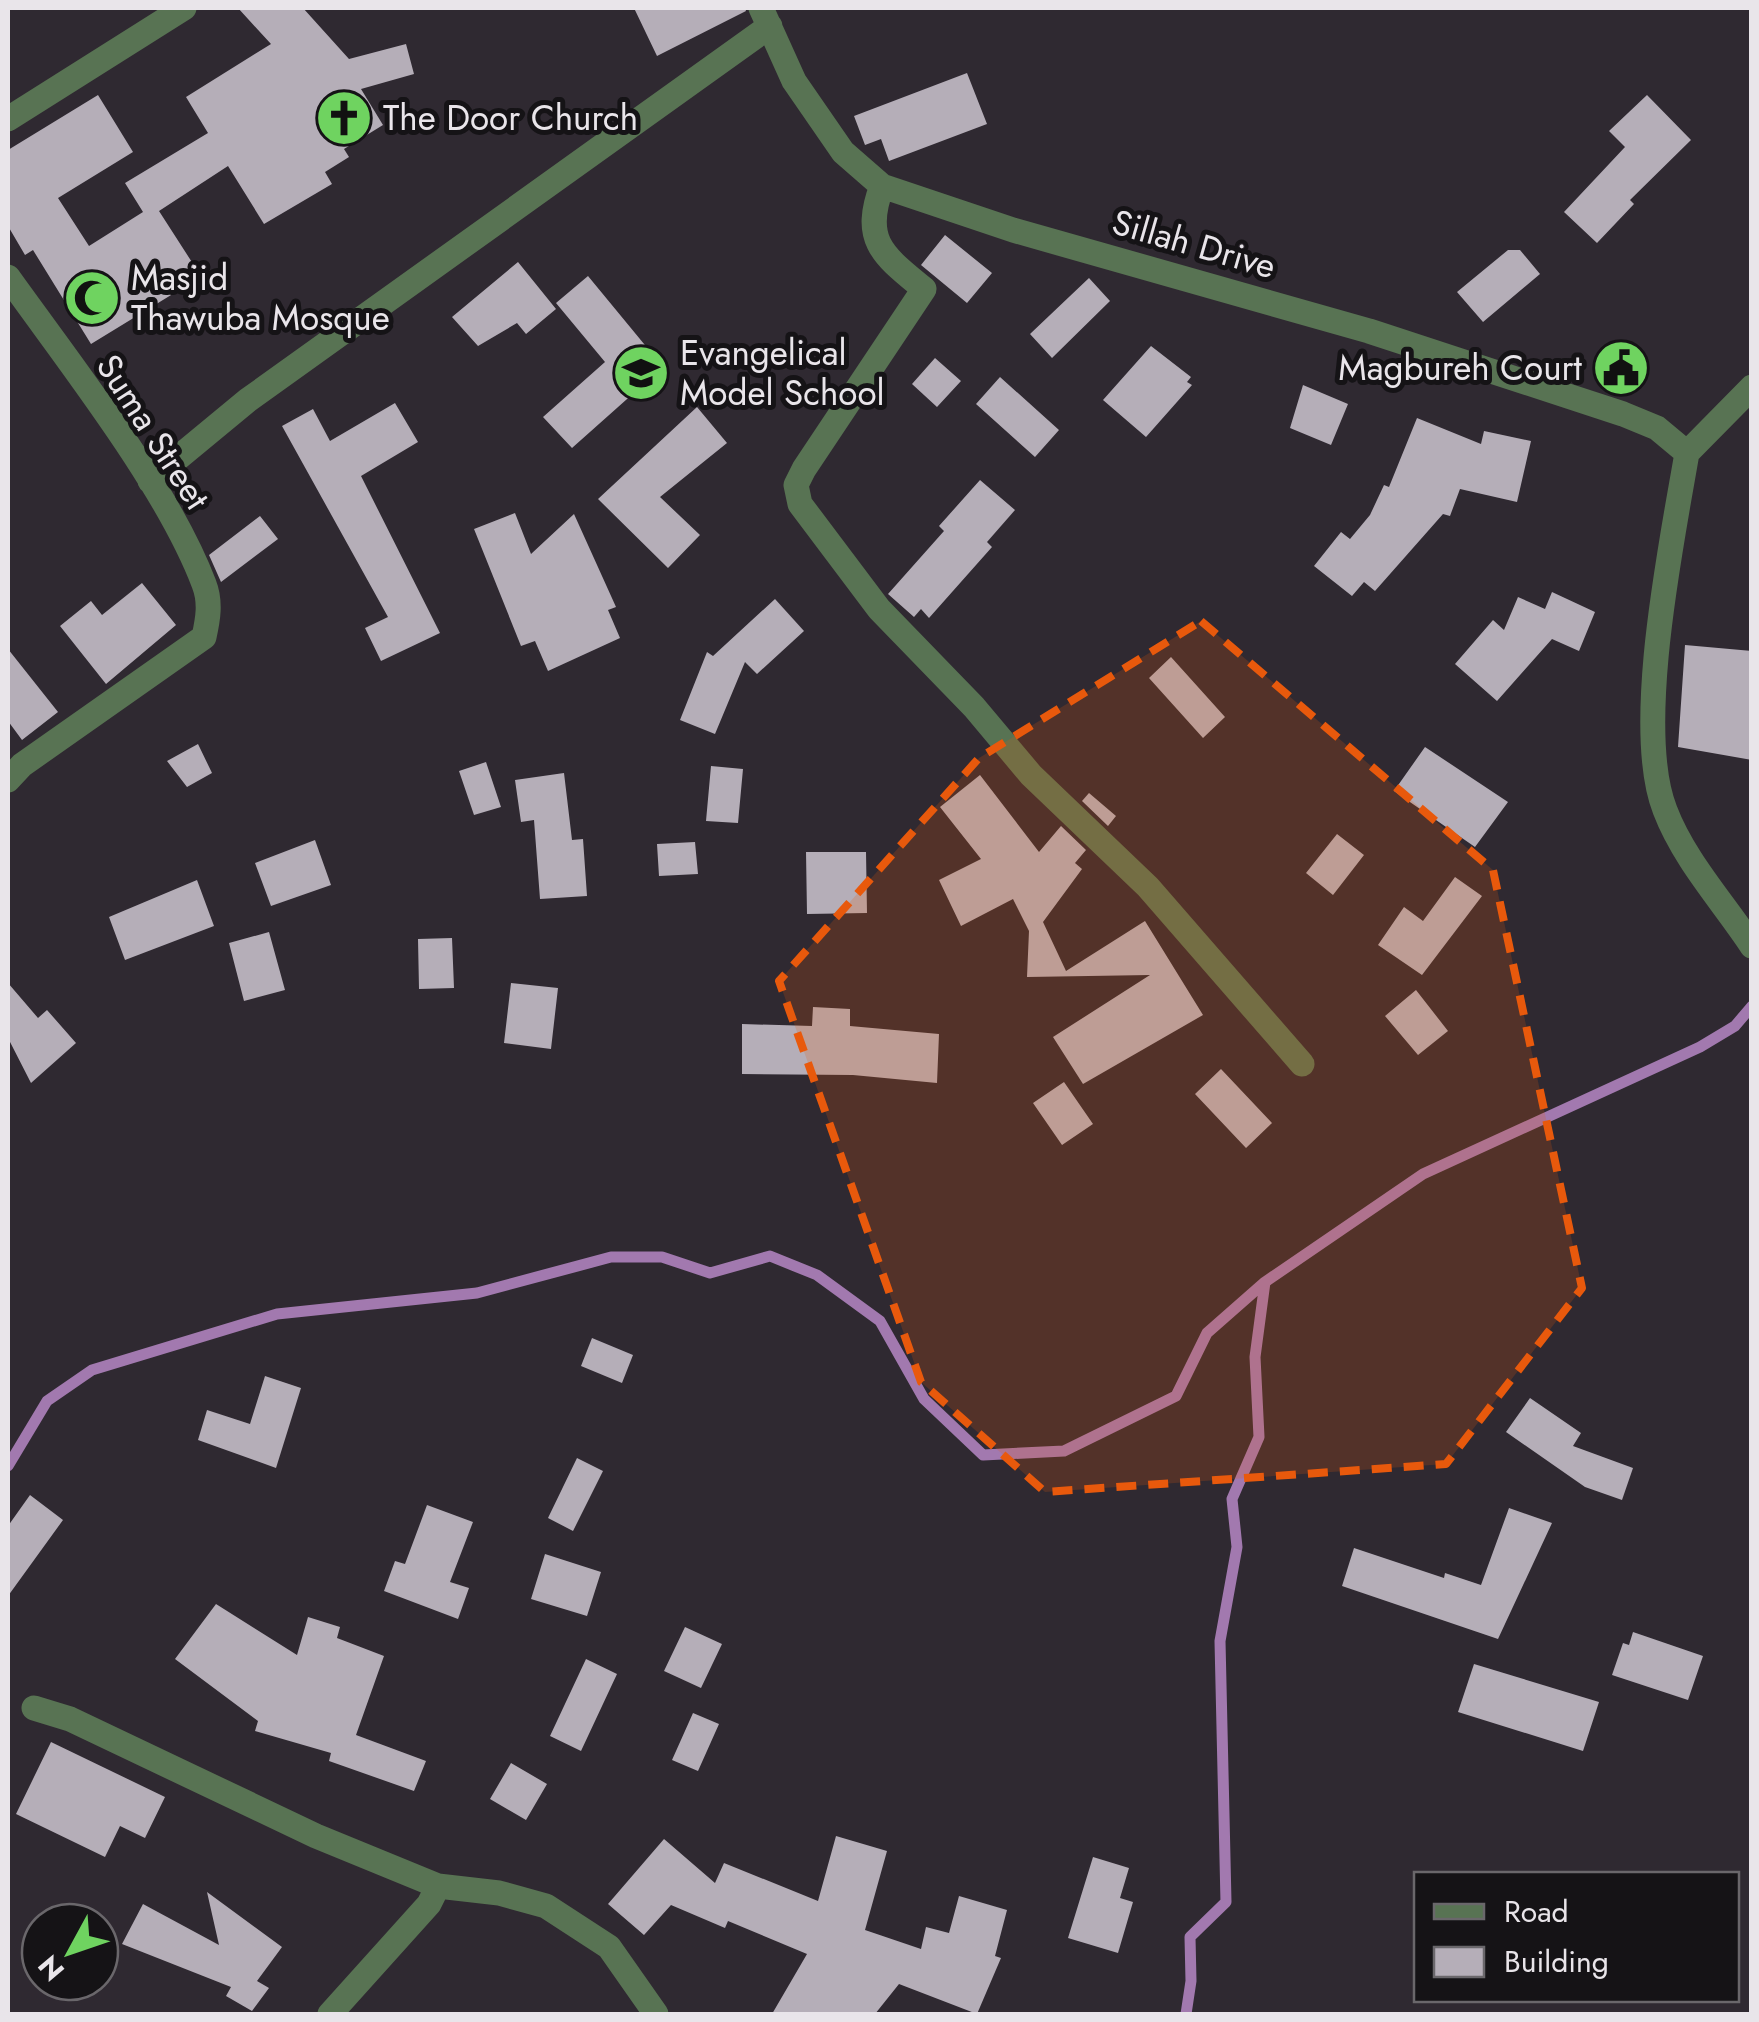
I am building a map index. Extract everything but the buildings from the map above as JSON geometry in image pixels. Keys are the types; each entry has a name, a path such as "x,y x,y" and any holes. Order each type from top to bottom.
{"street":[{"path":"8,119 184,8"},
{"path":"150,481 248,400 766,17"},
{"name":"Sillah Drive","path":"766,17 794,81 842,152 882,186 1013,230 1369,331 1622,414 1656,428 1687,453"},
{"path":"882,186 871,213 874,236 882,253 924,289 804,469 796,485 800,504 879,609 974,707 1031,775 1148,887 1302,1064"},
{"name":"Suma Street","path":"10,287 150,481 205,585 210,612 204,637 12,763"},
{"path":"1752,387 1687,453 1654,688 1658,775 1664,808 1687,854 1752,946"},
{"path":"34,1708 70,1720 316,1836 438,1886 500,1893 546,1906 609,1946 656,2014"},
{"path":"330,2014 429,1904 438,1886"}],"highlighted area":[{"path":"1201,621 1493,870 1582,1288 1446,1464 1045,1492 921,1382 779,981 979,758"}],"waterway":[{"path":"8,1466 47,1401 92,1370 277,1314 477,1293 611,1257 662,1257 710,1273 770,1256 817,1275 880,1321 924,1399 983,1455 1064,1451 1176,1396 1207,1333 1265,1282 1423,1174 1700,1047 1735,1026 1752,1006"},
{"path":"1186,2014 1191,1981 1190,1937 1226,1902 1220,1641 1237,1547 1232,1499 1259,1437 1255,1357 1265,1282"}],"place":[{"name":"The Door Church","path":"344,118"},
{"name":"Masjid Thawuba Mosque","path":"92,298"},
{"name":"Magbureh Court","path":"1621,368"},
{"name":"Evangelical Model School","path":"641,373"}]}
